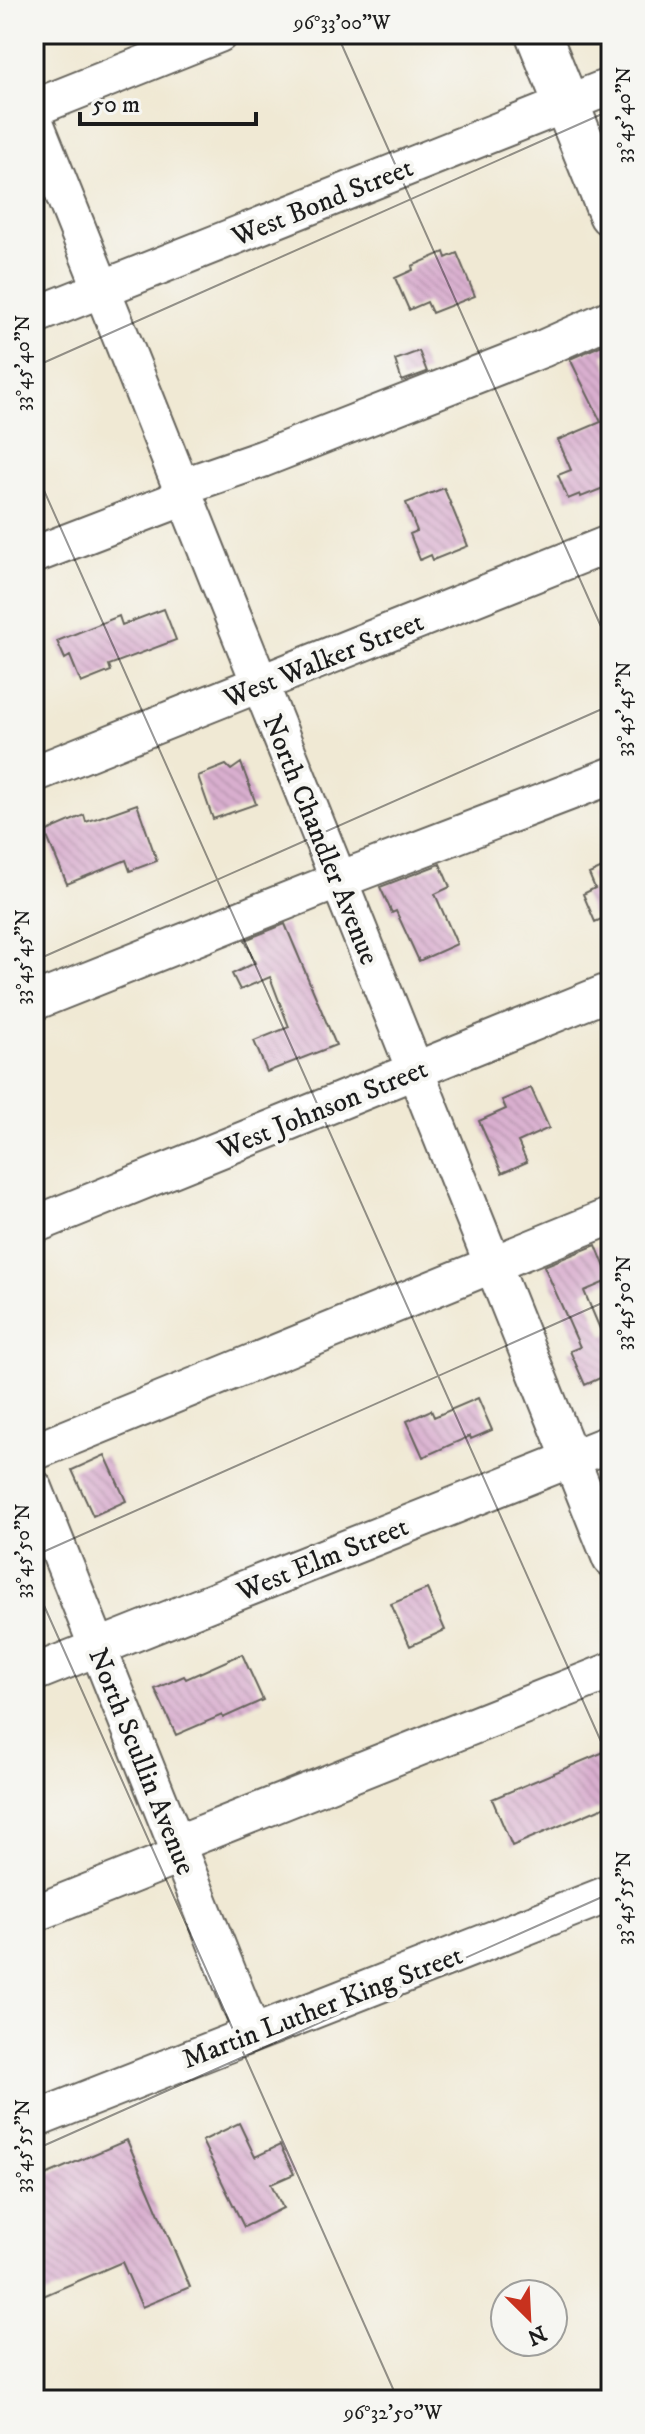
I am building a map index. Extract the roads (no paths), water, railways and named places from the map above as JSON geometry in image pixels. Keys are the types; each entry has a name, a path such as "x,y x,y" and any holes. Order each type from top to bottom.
{"main road":[{"path":"538,34 611,214"}],"street":[{"path":"34,108 219,34"},
{"name":"West Bond Street","path":"34,316 611,86"},
{"name":"North Chandler Avenue","path":"34,120 611,1559"},
{"path":"34,555 276,453 542,349 611,318"},
{"name":"West Walker Street","path":"34,774 611,543"},
{"path":"34,1002 611,776"},
{"name":"West Johnson Street","path":"34,1225 611,991"},
{"path":"34,1452 611,1216"},
{"name":"West Elm Street","path":"34,1673 611,1443"},
{"name":"North Scullin Avenue","path":"34,1488 252,2033"},
{"path":"34,1914 178,1849 611,1671"},
{"name":"Martin Luther King Street","path":"34,2120 611,1893"}]}
